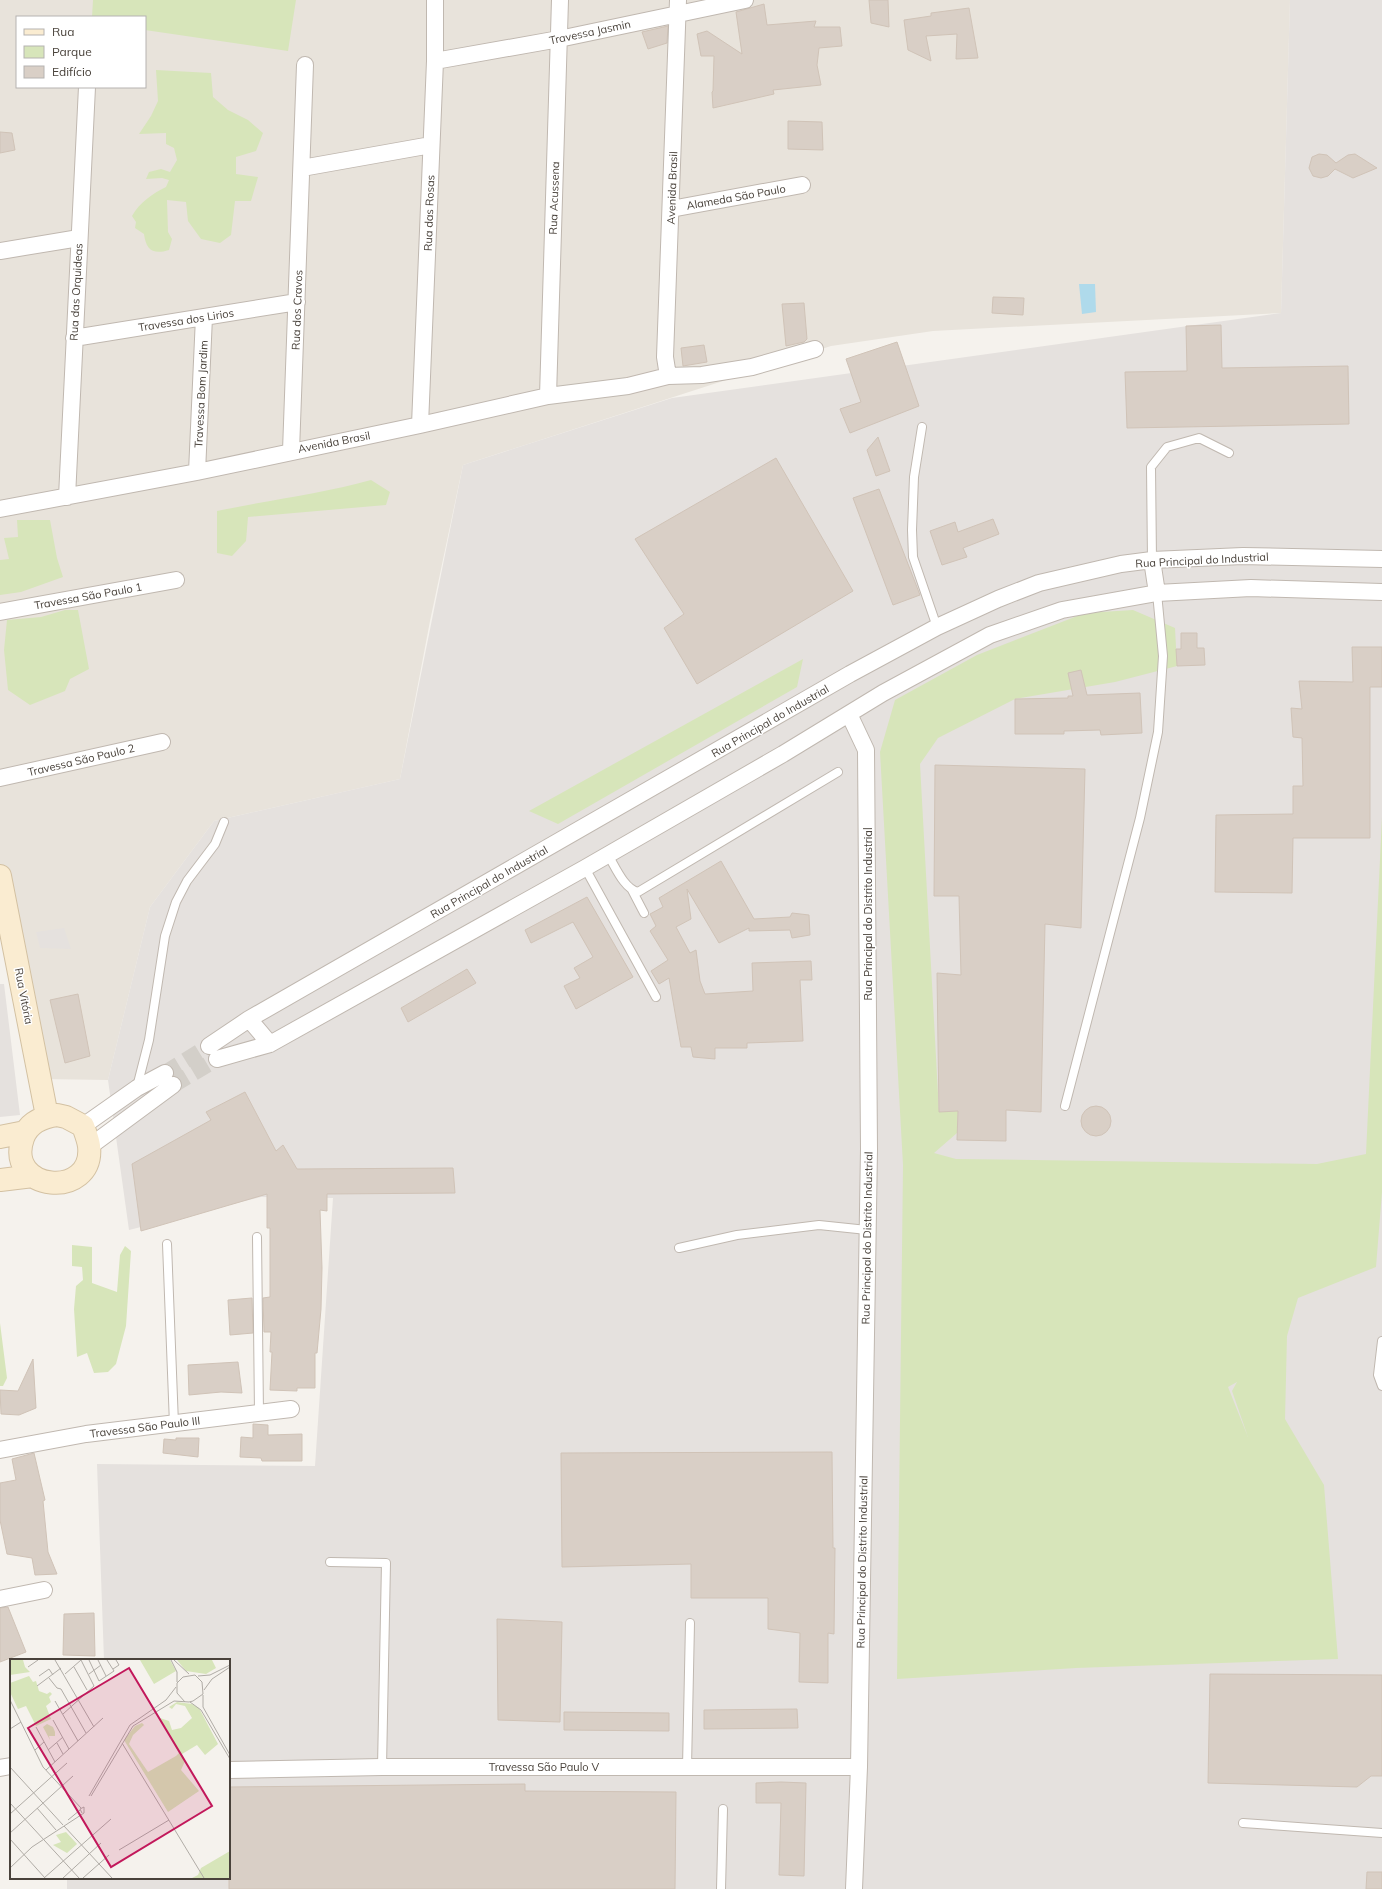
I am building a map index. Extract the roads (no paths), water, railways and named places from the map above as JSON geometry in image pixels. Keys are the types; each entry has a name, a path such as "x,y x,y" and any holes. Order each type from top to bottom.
{"main road":[{"name":"Rua Vitória","path":"0,876 47,1116"},
{"path":"47,1116 66,1117 83,1126 89,1147 88,1161 81,1172 71,1180 58,1184 44,1183 32,1176 26,1169 21,1157 21,1144 25,1132 35,1122 47,1116"},
{"path":"0,1138 25,1132"},
{"path":"0,1180 32,1176"}],"street":[{"name":"Rua das Rosas","path":"420,425 435,61 435,0"},
{"name":"Rua Acussena","path":"548,396 560,0"},
{"name":"Travessa Jasmin","path":"435,61 559,38 678,7 745,0"},
{"name":"Avenida Brasil","path":"668,376 666,357 678,7"},
{"name":"Rua dos Cravos","path":"291,451 305,65"},
{"name":"Rua das Orquideas","path":"67,497 86,88"},
{"path":"302,168 431,145"},
{"name":"Alameda São Paulo","path":"671,209 802,185"},
{"path":"0,251 79,238"},
{"name":"Travessa dos Lirios","path":"74,338 297,302"},
{"name":"Travessa Bom Jardim","path":"197,472 204,317"},
{"name":"Avenida Brasil","path":"0,509 197,472 420,425 548,396 628,386 668,376 702,375 752,366 815,349"},
{"name":"Rua Principal do Industrial","path":"1382,559 1243,556 1152,560 1121,564 1039,583 937,627 850,674 249,1019 213,1053 270,1044 608,855 783,754 924,670 990,635 1062,610 1157,593 1252,588 1382,592"},
{"path":"1152,560 1157,593"},
{"name":"Travessa São Paulo 1","path":"0,612 176,580"},
{"name":"Rua Principal do Distrito Industrial","path":"849,714 866,750 867,757 869,1134 859,1767 854,1889"},
{"name":"Travessa São Paulo 2","path":"0,778 162,742"},
{"path":"249,1019 270,1044"},
{"path":"83,1126 136,1088 169,1079 89,1147"},
{"name":"Travessa São Paulo III","path":"0,1450 86,1434 291,1409"},
{"path":"0,1599 44,1590"},
{"path":"0,1768 10,1766"},
{"name":"Travessa São Paulo V","path":"230,1770 382,1767 859,1767"}],"lane":[{"path":"922,427 914,477 912,530 913,557 937,627"},
{"path":"1152,560 1151,467 1167,447 1199,438 1229,453"},
{"path":"1064,1106 1140,818 1158,732 1163,656 1157,593"},
{"path":"632,890 638,892 838,772"},
{"path":"136,1088 149,1040 165,936 176,902 187,881 215,844 224,822"},
{"path":"608,855 632,890 644,913"},
{"path":"585,868 656,997"},
{"path":"679,1248 738,1235 819,1225 867,1230"},
{"path":"258,1237 259,1413"},
{"path":"166,1244 174,1424"},
{"path":"1382,1341 1378,1375 1382,1386"},
{"path":"330,1562 386,1563 382,1767"},
{"path":"686,1767 690,1623"},
{"path":"721,1889 722,1809"},
{"path":"1243,1823 1382,1833"}],"water":[{"path":"1079,284 1095,284 1096,312 1082,314"}],"tunnel":[{"path":"165,1073 209,1046"},
{"path":"173,1085 217,1059"}]}
